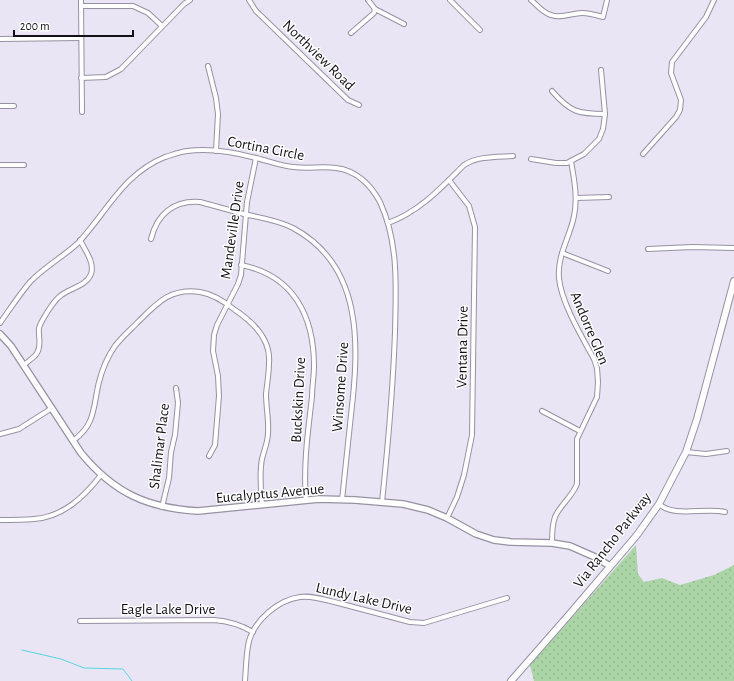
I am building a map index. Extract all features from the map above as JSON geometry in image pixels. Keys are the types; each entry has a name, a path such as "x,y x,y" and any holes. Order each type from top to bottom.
{"main road":[{"name":"Via Rancho Parkway","path":"511,681 637,535 659,504 686,452 697,419 734,281"}],"street":[{"path":"81,0 82,112"},
{"path":"81,78 106,77 112,75 120,69 184,4 190,0"},
{"name":"Northview Road","path":"249,0 256,11 348,100 359,105"},
{"path":"368,0 375,8 404,24"},
{"path":"450,0 480,30"},
{"path":"531,0 544,12 551,16 581,13 603,17 607,0"},
{"path":"643,154 676,117 680,110 681,100 671,73 672,62 706,18 714,0"},
{"path":"81,6 133,6 148,13 162,26"},
{"path":"351,33 374,13 375,8"},
{"path":"0,39 81,38"},
{"path":"208,66 216,98 218,114 216,150"},
{"path":"531,159 556,163 567,163 584,154 599,139 606,114 601,70"},
{"path":"552,91 562,103 574,111 587,114 606,114"},
{"path":"0,106 14,106"},
{"name":"Cortina Circle","path":"0,323 30,282 80,240 89,231 121,188 136,173 155,161 186,151 216,150 256,158 288,167 337,168 353,173 365,181 380,203 388,223 394,250 396,279 393,390 382,502"},
{"path":"388,223 414,211 469,162 481,158 513,156"},
{"name":"Mandeville Drive","path":"209,456 216,445 219,396 218,376 213,351 214,335 217,325 238,284 242,265 246,214 252,172 256,158"},
{"name":"Andorre Glen","path":"552,543 552,530 555,516 575,490 577,484 578,476 576,450 578,439 580,431 597,397 598,382 597,368 594,359 563,298 560,288 559,267 574,216 576,198 571,161"},
{"path":"0,165 24,165"},
{"name":"Ventana Drive","path":"447,518 457,497 464,475 472,435 476,227 469,206 449,180"},
{"path":"576,198 609,197"},
{"name":"Winsome Drive","path":"150,239 161,216 177,204 191,201 200,202 281,222 294,228 309,238 326,254 335,266 349,297 355,333 356,361 342,500"},
{"path":"24,365 37,353 40,347 39,328 42,320 59,297 84,283 89,279 92,273 92,265 80,240"},
{"path":"648,249 692,247 734,248"},
{"path":"562,253 608,271"},
{"name":"Buckskin Drive","path":"242,265 265,272 276,278 288,288 299,302 307,320 311,337 314,366 305,467 306,500"},
{"path":"74,440 82,434 89,425 102,373 115,347 158,302 174,294 182,292 196,291 210,295 228,304 256,326 268,350 270,362 266,394 268,432 260,478 262,505"},
{"name":"Eucalyptus Avenue","path":"0,334 11,346 85,458 101,475 129,495 145,502 162,507 198,511 319,499 403,504 422,508 447,518 476,534 494,540 552,543 578,548 595,556 610,566"},
{"name":"Shalimar Place","path":"162,507 169,478 171,452 175,435 178,403 176,388"},
{"path":"0,434 19,429 52,408"},
{"path":"542,412 580,431"},
{"path":"686,452 706,454 727,451"},
{"path":"0,520 35,519 55,515 80,499 101,475"},
{"path":"659,504 670,511 682,512 716,510 725,512"},
{"name":"Lundy Lake Drive","path":"245,681 248,650 253,632 268,612 288,599 300,596 320,598 410,622 424,623 507,598"},
{"name":"Eagle Lake Drive","path":"80,621 214,620 225,621 244,627 253,632"}],"green space":[{"path":"636,545 638,574 644,582 662,578 680,585 714,575 734,565 734,681 534,681 530,665"}],"waterway":[{"path":"22,650 61,659 84,668 123,669 132,681"}]}
